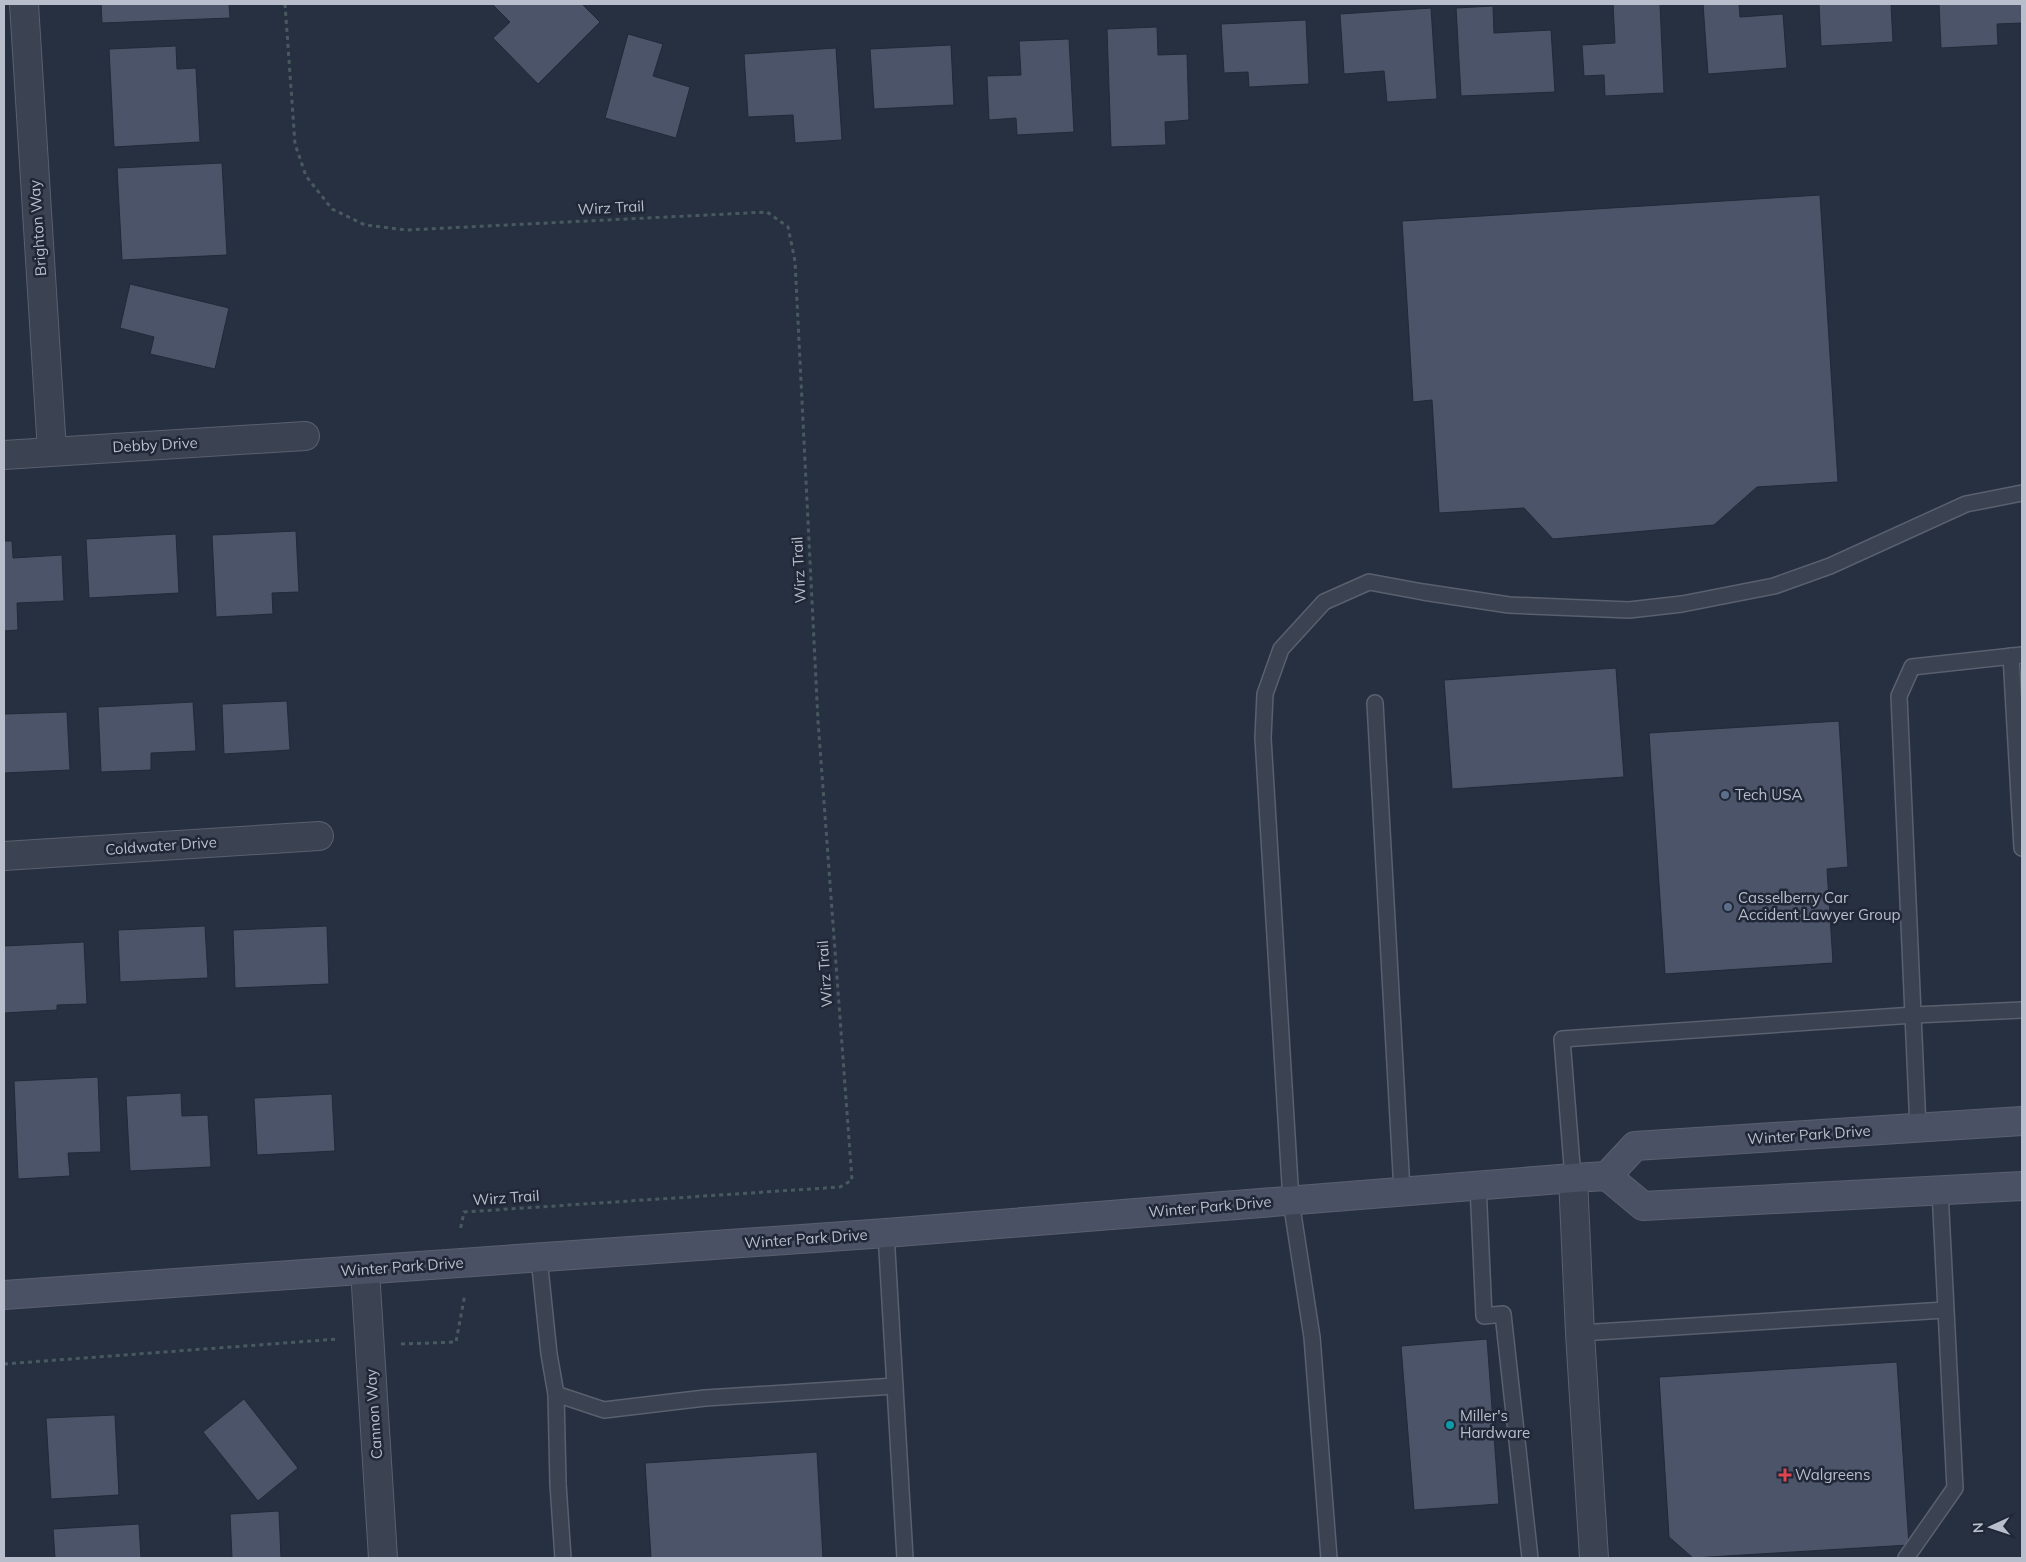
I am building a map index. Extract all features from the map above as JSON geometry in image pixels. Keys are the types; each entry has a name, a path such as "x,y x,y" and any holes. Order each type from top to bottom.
{"street":[{"name":"Brighton Way","path":"24,4 52,451"},
{"name":"Debby Drive","path":"4,455 306,436"},
{"name":"Coldwater Drive","path":"4,856 319,836"},
{"name":"Winter Park Drive","path":"4,1295 886,1233 1607,1176 1635,1146 2022,1121"},
{"path":"1607,1176 1643,1206 2022,1186"},
{"path":"1573,1178 1580,1333 1594,1558"},
{"name":"Cannon Way","path":"365,1270 384,1558"}],"lane":[{"path":"1329,1558 1312,1337 1291,1201 1263,738 1265,694 1281,649 1324,602 1370,582 1423,592 1509,604 1629,610 1682,604 1774,586 1830,566 1966,504 2022,493"},
{"path":"1918,1128 1899,696 1912,667 2017,656 2022,848"},
{"path":"1375,703 1402,1191"},
{"path":"1573,1178 1562,1039 1914,1015 2022,1010"},
{"path":"1478,1185 1484,1316 1503,1314 1530,1558"},
{"path":"1906,1558 1955,1488 1940,1191"},
{"path":"886,1233 905,1558"},
{"path":"539,1258 549,1354 556,1394 558,1484 563,1558"},
{"path":"1580,1333 1945,1310"},
{"path":"556,1394 604,1410 705,1398 895,1386"}],"path":[{"name":"Wirz Trail","path":"285,4 295,144 306,176 332,209 365,226 406,230 767,212 788,227 795,261 818,721 852,1180 840,1186 464,1212 460,1234"},
{"path":"402,1354 401,1344 456,1342 465,1299"},
{"path":"4,1364 344,1338"}],"building":[{"path":"101,4 229,4 230,18 102,23"},
{"path":"492,4 582,4 600,22 538,84 493,38 510,22"},
{"path":"1613,4 1660,4 1664,93 1605,96 1604,75 1584,76 1582,45 1615,43"},
{"path":"1703,4 1739,4 1740,17 1783,14 1787,68 1708,74"},
{"path":"1819,4 1891,4 1893,42 1821,46"},
{"path":"1939,4 2022,4 2022,23 1997,24 1998,45 1941,48"},
{"path":"1493,6 1494,33 1551,30 1555,92 1461,96 1456,8"},
{"path":"1431,8 1437,99 1387,102 1384,71 1344,74 1340,14"},
{"path":"1306,20 1309,84 1249,87 1248,72 1224,73 1221,24"},
{"path":"1157,27 1158,55 1187,54 1189,120 1165,122 1166,145 1111,147 1107,29"},
{"path":"628,34 663,44 653,76 690,87 676,138 605,118"},
{"path":"1069,39 1074,132 1017,135 1016,118 989,120 987,76 1021,75 1019,41"},
{"path":"951,45 954,105 874,109 870,49"},
{"path":"176,46 177,69 196,68 200,142 114,147 109,49"},
{"path":"836,48 842,140 795,143 793,115 748,117 744,54"},
{"path":"222,163 227,255 122,260 117,168"},
{"path":"1820,195 1838,482 1757,487 1714,525 1553,539 1524,508 1439,513 1432,400 1413,402 1402,221"},
{"path":"130,284 229,308 215,369 150,354 154,337 120,328"},
{"path":"296,531 299,592 272,593 273,614 216,617 212,535"},
{"path":"176,534 179,593 89,598 86,539"},
{"path":"4,541 12,541 13,558 62,555 64,601 17,603 18,630 4,631"},
{"path":"1616,668 1624,777 1452,789 1444,680"},
{"path":"287,701 290,750 224,754 222,704"},
{"path":"193,702 196,751 151,753 151,770 101,772 98,707"},
{"path":"67,712 70,770 4,773 4,714"},
{"path":"1839,721 1848,867 1827,869 1833,963 1665,974 1649,733"},
{"path":"205,926 208,978 120,982 118,930"},
{"path":"327,926 329,984 235,988 233,930"},
{"path":"84,942 87,1004 57,1005 57,1010 4,1013 4,946"},
{"path":"98,1077 101,1152 68,1153 70,1176 18,1179 14,1081"},
{"path":"181,1093 182,1116 208,1115 211,1167 130,1171 126,1096"},
{"path":"332,1094 335,1151 257,1155 254,1098"},
{"name":"Miller's Hardware","path":"1487,1339 1499,1504 1414,1510 1401,1346"},
{"path":"1897,1362 1909,1545 1693,1558 1669,1537 1659,1377"},
{"path":"244,1399 298,1468 258,1501 203,1432"},
{"path":"115,1415 119,1495 51,1499 46,1418"},
{"path":"817,1452 823,1558 651,1558 645,1463"},
{"path":"279,1511 281,1558 232,1558 230,1514"},
{"path":"139,1524 141,1558 55,1558 53,1529"}],"place":[{"name":"Tech USA","path":"1725,795"},
{"name":"Casselberry Car Accident Lawyer Group","path":"1728,907"},
{"name":"Miller's Hardware","path":"1450,1425"},
{"name":"Walgreens","path":"1785,1475"}]}
